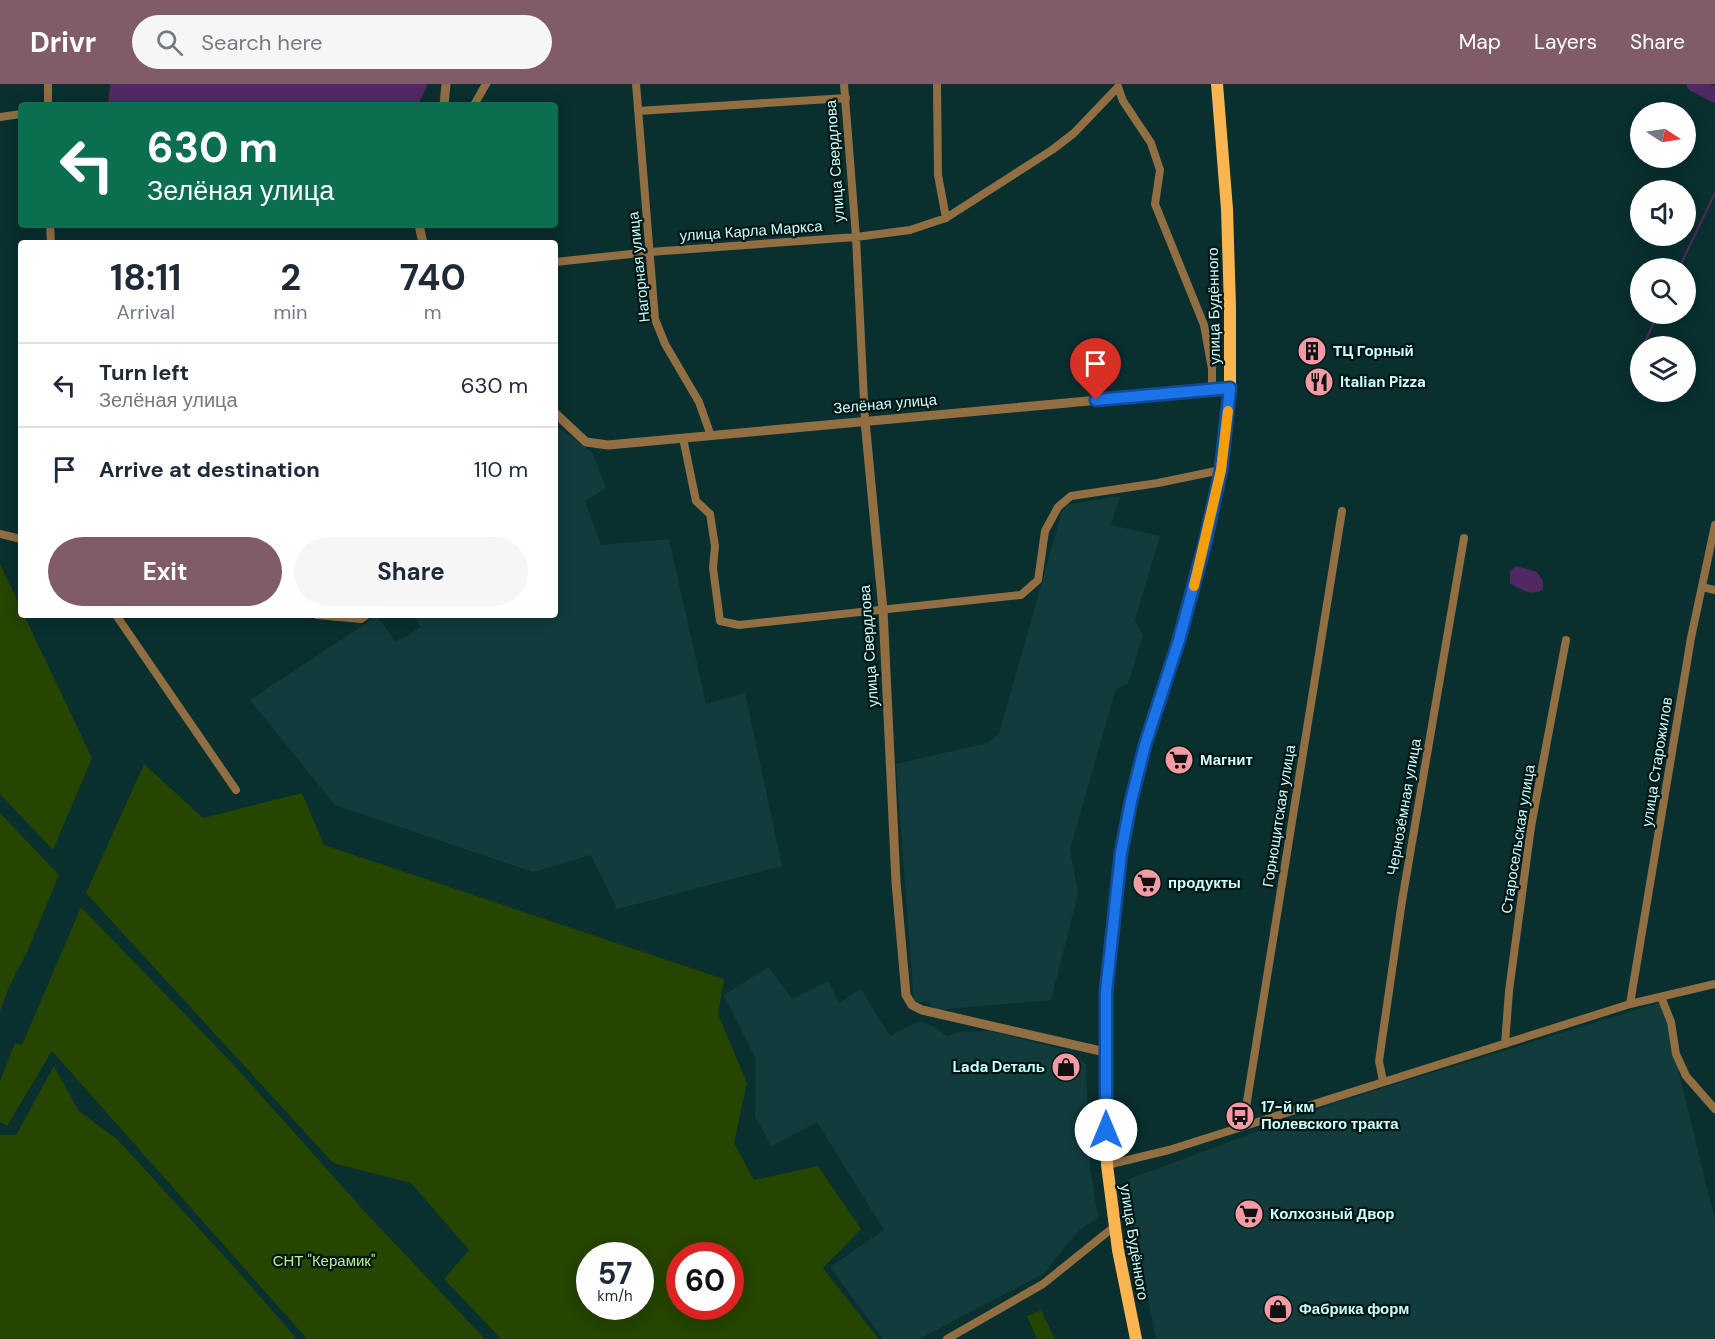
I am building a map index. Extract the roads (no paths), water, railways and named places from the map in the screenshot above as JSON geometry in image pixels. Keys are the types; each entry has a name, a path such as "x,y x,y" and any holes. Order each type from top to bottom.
{"main road":[{"name":"улица Будённого","path":"1136,1339 1115,1226 1107,1165 1106,992 1121,853 1131,801 1145,745 1182,630 1221,470 1230,388 1230,307 1227,209 1217,84"}],"street":[{"path":"48,84 48,102"},
{"path":"444,102 446,84"},
{"path":"476,102 486,84"},
{"name":"Нагорная улица","path":"636,84 656,319 665,344 699,402 711,436"},
{"name":"улица Свердлова","path":"844,84 856,237 865,421 883,610 896,882 905,989 912,1005 922,1010 1105,1052"},
{"path":"937,84 938,175 946,218"},
{"path":"1119,86 1123,101 1151,143 1160,170 1155,204 1204,326 1212,369 1212,389"},
{"name":"улица Карла Маркса","path":"558,262 650,252 856,237 910,230 946,218 1052,150 1074,133 1119,86"},
{"path":"638,111 846,98"},
{"path":"0,117 18,114"},
{"name":"Зелёная улица","path":"558,416 586,442 608,445 1230,388"},
{"path":"683,438 696,501 710,514 715,546 713,568 720,621 739,625 1022,594 1038,580 1045,531 1058,507 1071,496 1158,483 1221,470"},
{"name":"Горнощитская улица","path":"1244,1126 1342,511"},
{"name":"улица Старожилов","path":"1630,1004 1689,650 1715,525"},
{"path":"0,534 18,538"},
{"name":"Чернозёмная улица","path":"1383,1081 1379,1061 1402,901 1464,538"},
{"path":"1702,587 1715,590"},
{"path":"118,618 236,790"},
{"name":"Старосельская улица","path":"1505,1044 1509,991 1532,827 1566,640"},
{"path":"1107,1165 1161,1152 1630,1004 1715,984"},
{"path":"1661,997 1671,1022 1676,1054 1686,1076 1715,1109"},
{"path":"947,1339 1043,1284 1115,1226"}],"waterway":[{"path":"1694,84 1715,95"},
{"path":"1684,258 1715,193"},
{"path":"1648,336 1653,324"}],"place":[{"name":"ТЦ Горный","path":"1312,351"},
{"name":"Italian Pizza","path":"1319,382"},
{"name":"Магнит","path":"1179,760"},
{"name":"продукты","path":"1147,883"},
{"name":"Lada Dеталь","path":"1066,1067"},
{"name":"17-й км Полевского тракта","path":"1240,1116"},
{"name":"Колхозный Двор","path":"1249,1214"},
{"name":"Фабрика форм","path":"1278,1309"}],"park label":[{"name":"СНТ \"Керамик\"","path":"324,1261"}]}
